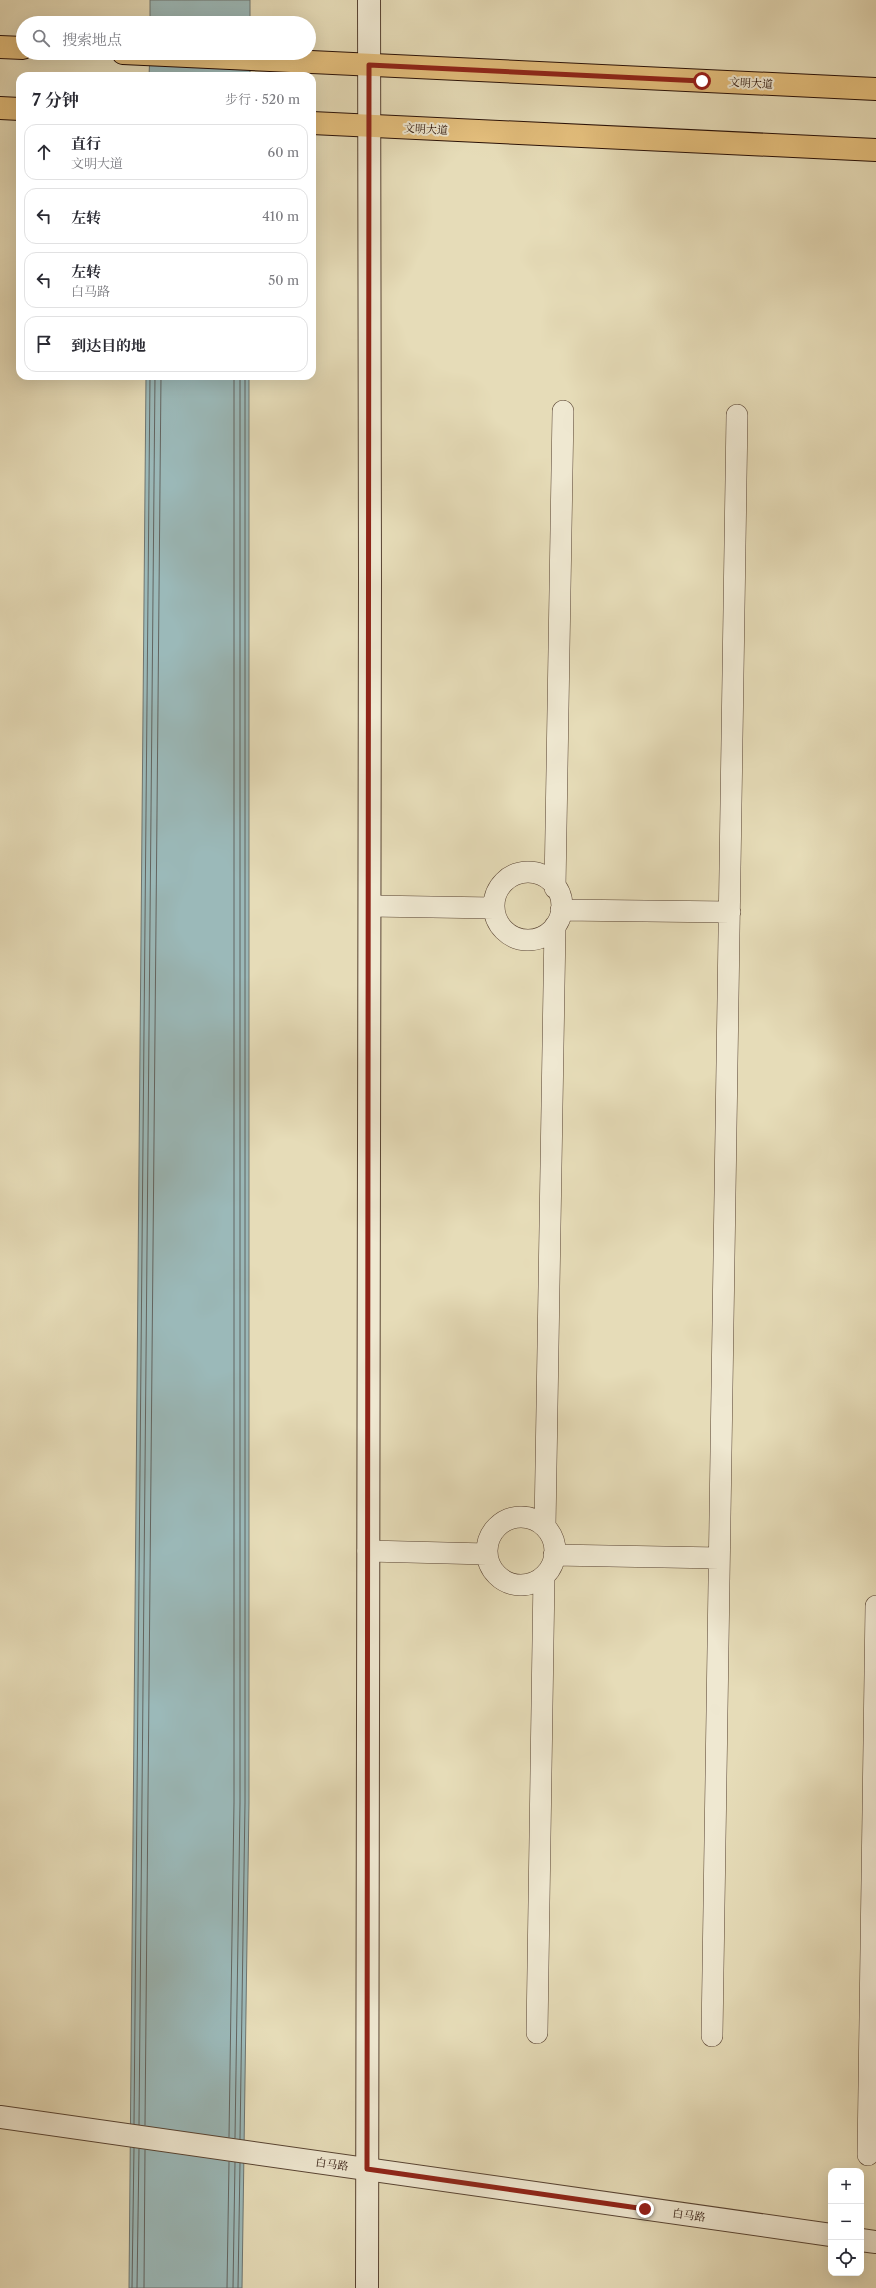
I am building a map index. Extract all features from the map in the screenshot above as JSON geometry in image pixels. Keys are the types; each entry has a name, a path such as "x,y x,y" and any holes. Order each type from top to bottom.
{"main road":[{"path":"0,47 16,48"},
{"name":"文明大道","path":"266,60 876,89"},
{"path":"0,108 16,109"},
{"name":"文明大道","path":"316,124 876,150"}],"street":[{"path":"366,2288 370,906 369,0"},
{"name":"白马路","path":"0,2117 828,2235"},
{"path":"864,2240 876,2242"}],"lane":[{"path":"555,888 563,411"},
{"path":"712,2036 737,415"},
{"path":"546,1527 558,918 560,894 552,883 542,875 528,872 516,874 506,880 498,889 494,902 495,916 501,928 512,937 526,941 539,939 551,932 558,918"},
{"path":"370,906 494,908"},
{"path":"558,918 730,912"},
{"path":"522,1517 534,1520 546,1527 553,1539 554,1555 552,1565 544,1576 533,1583 519,1585 506,1582 495,1573 488,1561 488,1554 487,1547 491,1534 499,1525 509,1519 522,1517"},
{"path":"368,1551 488,1554"},
{"path":"554,1555 719,1558"},
{"path":"537,2033 544,1576"},
{"path":"868,2155 875,1792 876,1606"}],"water":[{"path":"150,0 250,0 250,16 150,16"},
{"path":"150,60 250,60 250,72 149,72"},
{"path":"146,380 249,380 249,1803 242,2288 129,2288"}],"route":[{"path":"645,2209 367,2169 370,611 369,65 702,81"}]}
